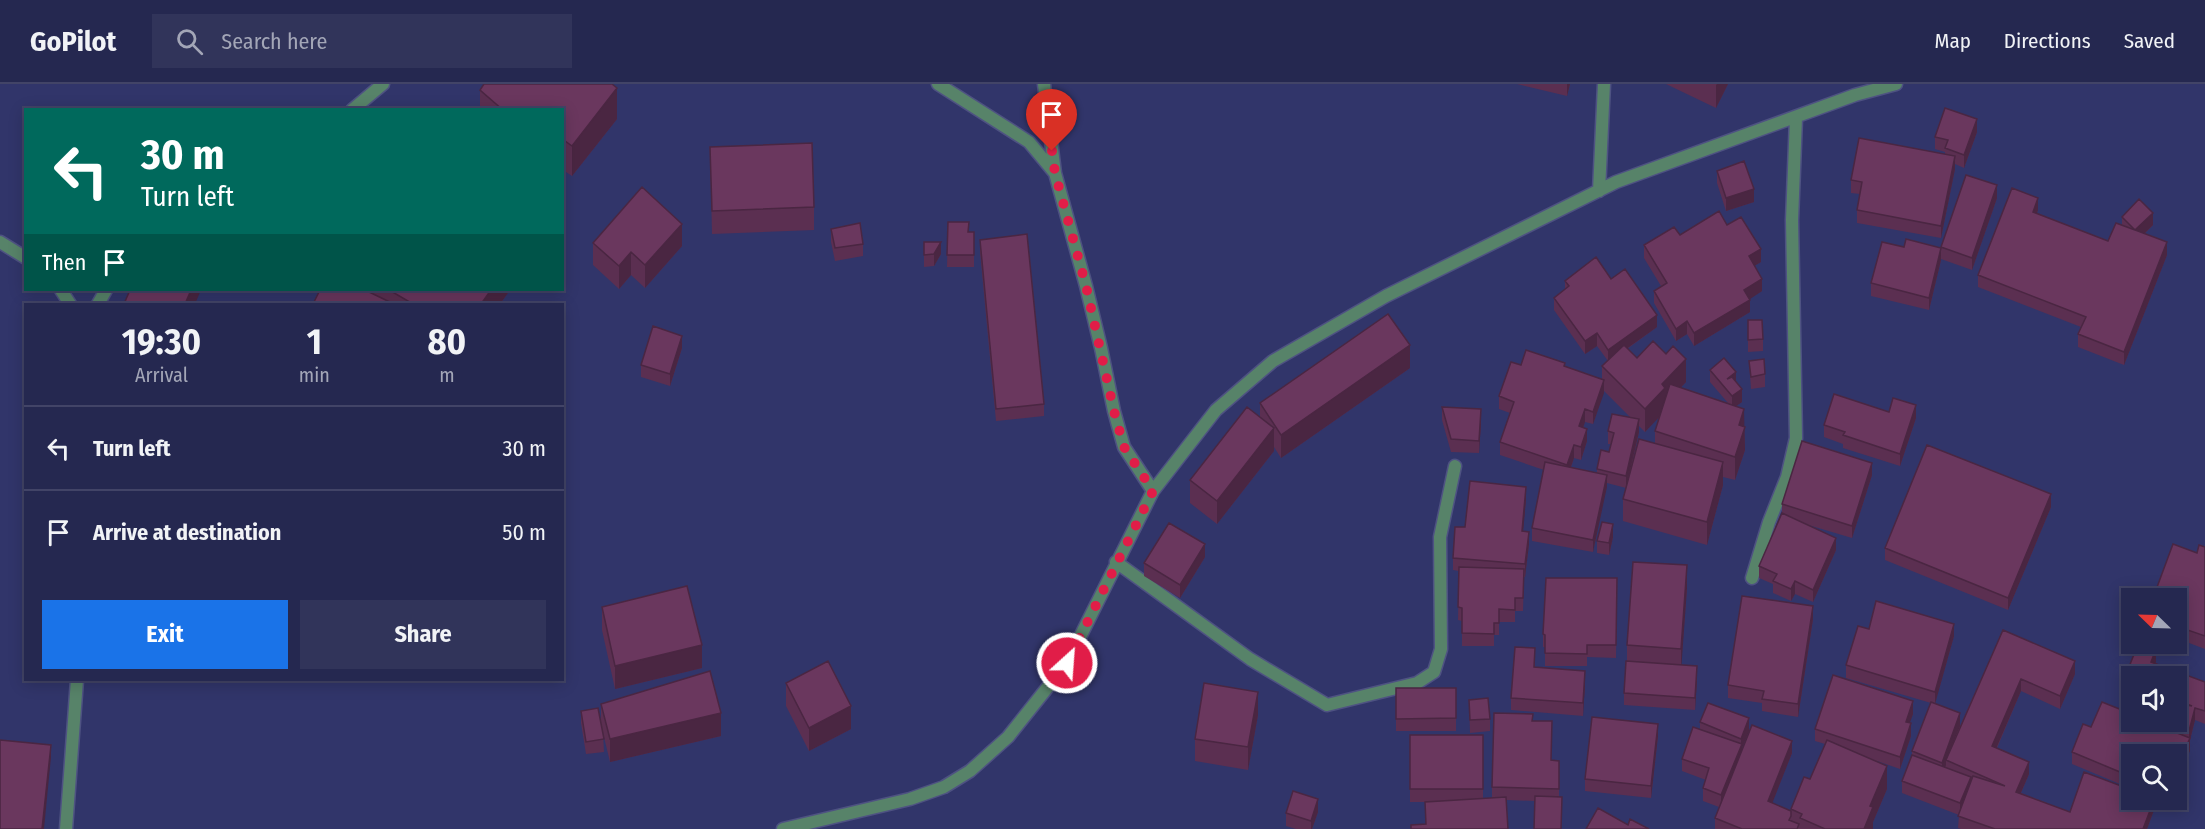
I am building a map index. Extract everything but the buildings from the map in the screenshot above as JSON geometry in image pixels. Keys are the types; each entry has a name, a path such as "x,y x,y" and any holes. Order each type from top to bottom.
{"street":[{"path":"354,108 383,84"},
{"path":"938,84 1029,142 1055,173"},
{"path":"1044,84 1055,173 1086,286 1114,411 1124,447 1153,491"},
{"path":"1599,191 1604,84"},
{"path":"783,829 910,799 944,787 970,771 1008,736 1067,663 1153,491 1216,410 1273,361 1386,296 1616,182 1855,95 1896,84"},
{"path":"1752,578 1769,522 1787,477 1796,438 1792,231 1796,118"},
{"path":"0,242 24,257"},
{"path":"1116,562 1250,659 1327,705 1417,683 1434,672 1441,649 1440,537 1455,466"},
{"path":"66,829 77,681"}],"route":[{"path":"1052,151 1055,173 1086,286 1124,447 1153,491 1067,663"}]}
